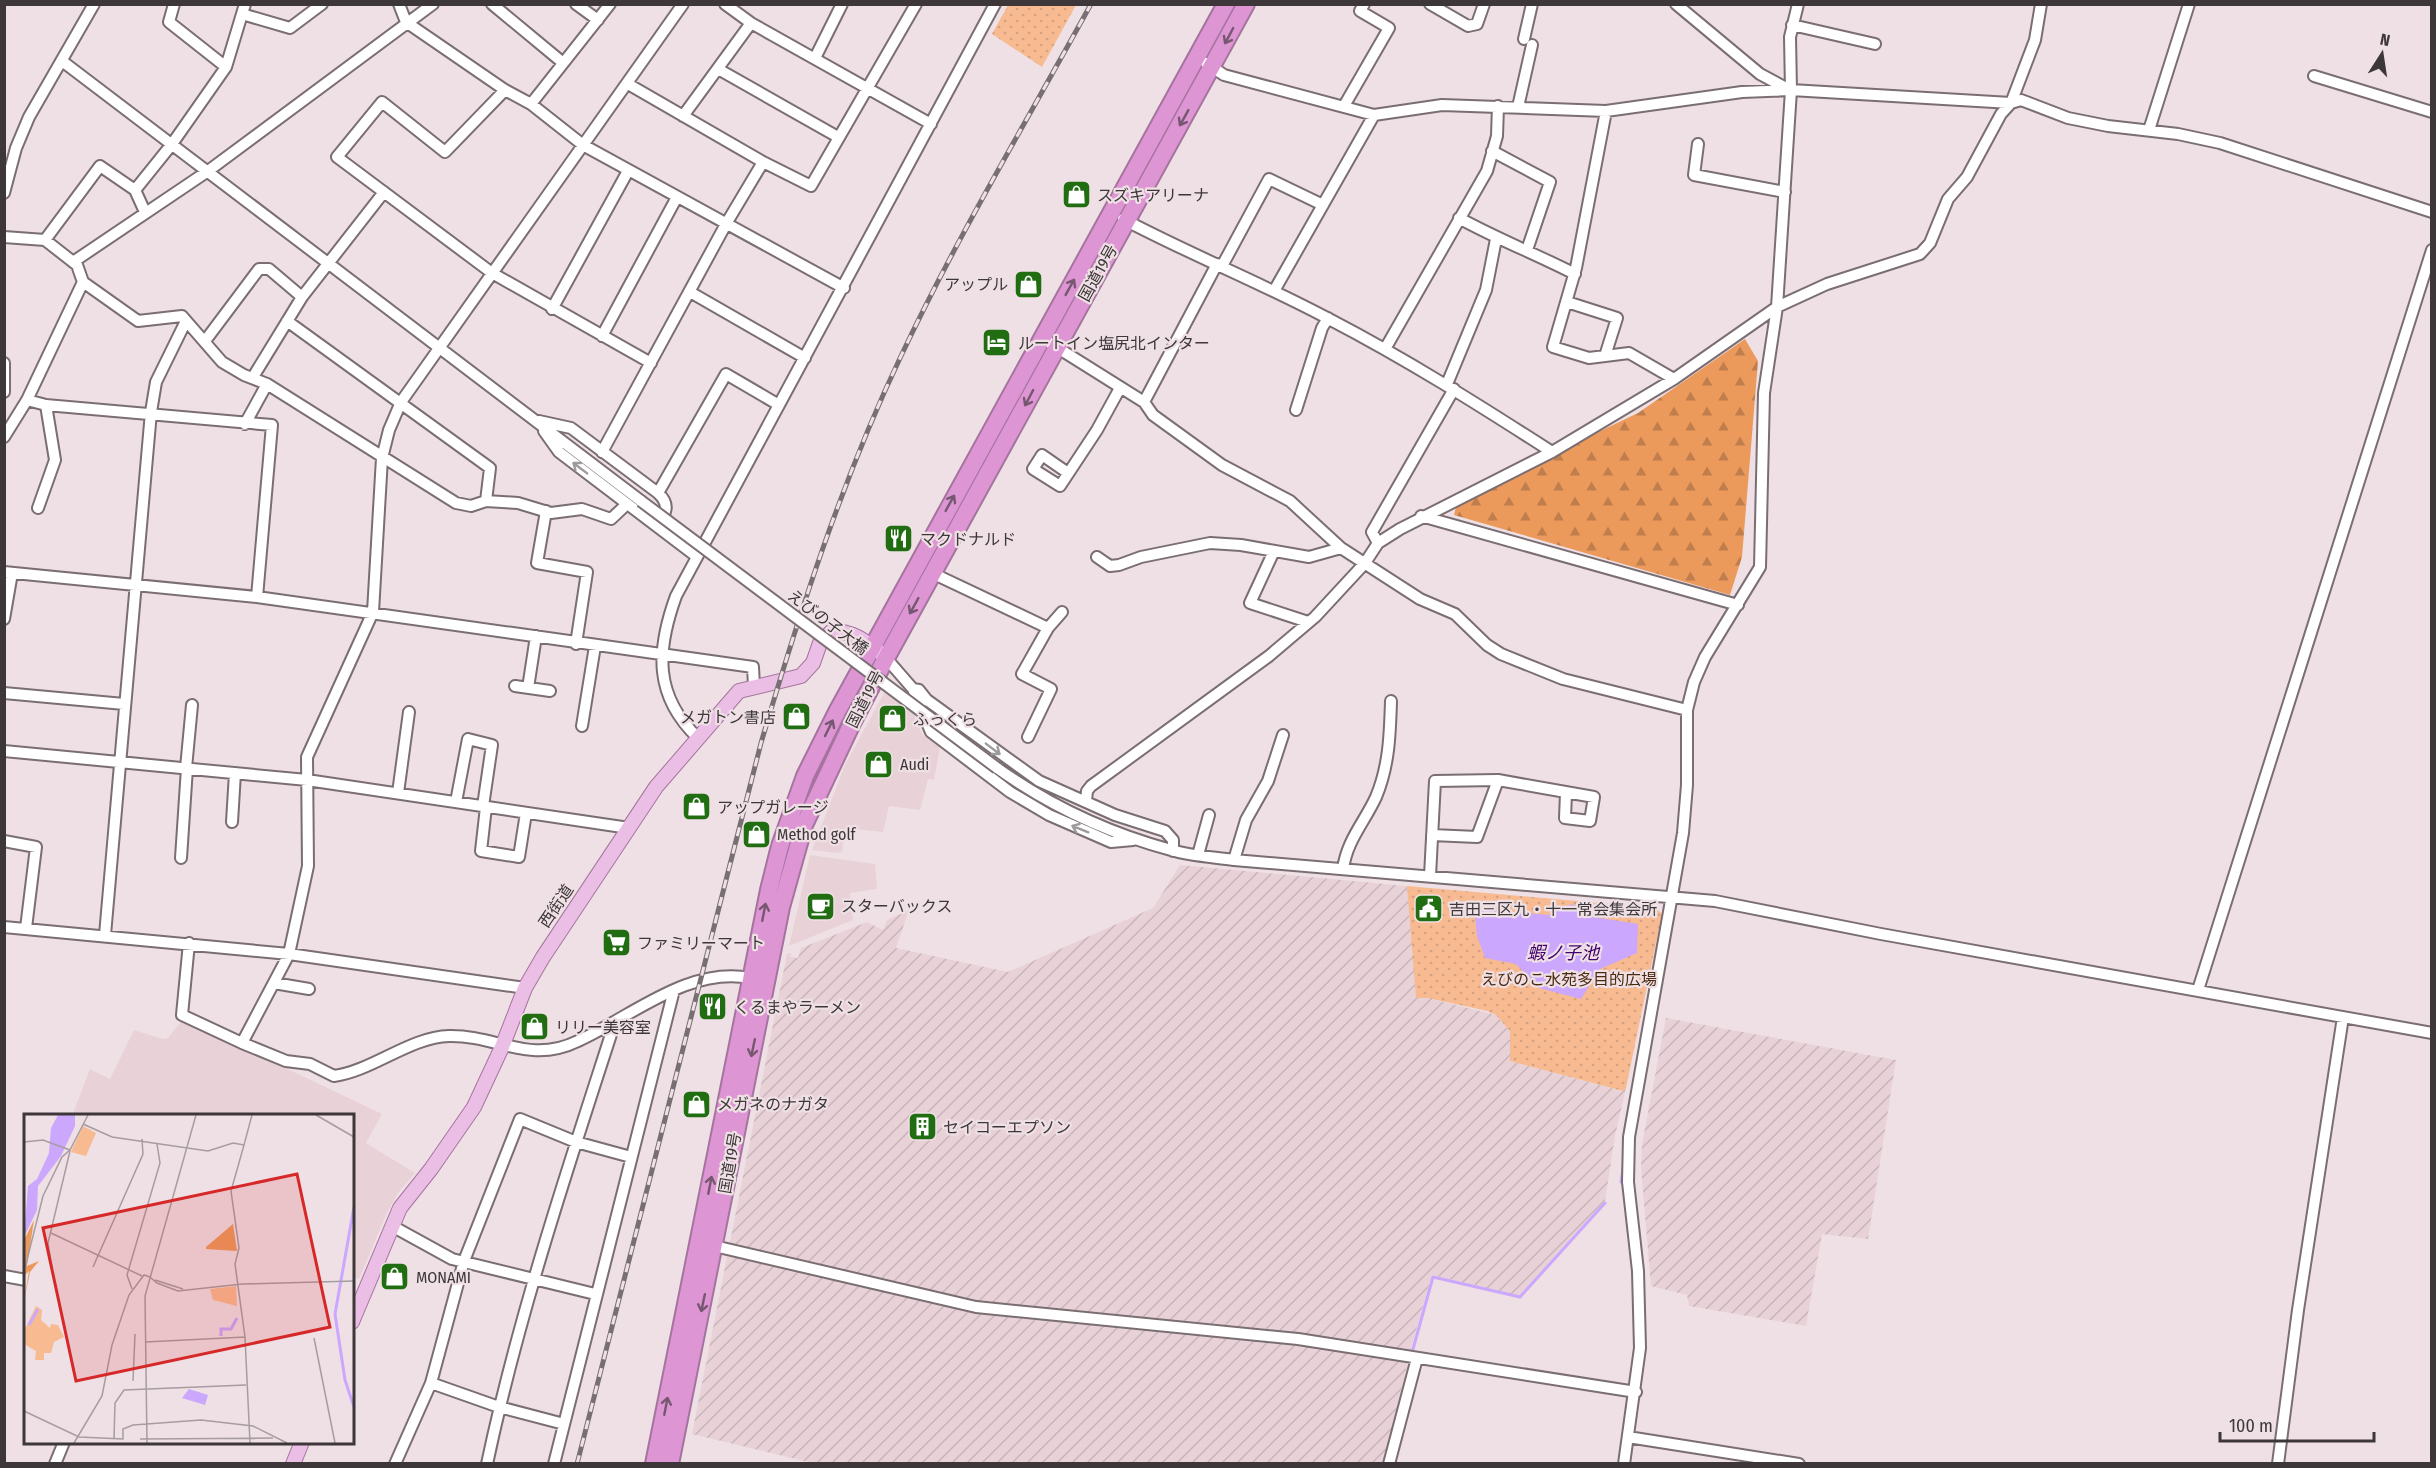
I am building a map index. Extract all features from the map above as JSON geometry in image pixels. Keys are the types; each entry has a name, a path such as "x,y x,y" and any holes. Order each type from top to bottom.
{"highway":[{"name":"国道19号","path":"670,1464 716,1246 781,907 797,849 821,787 886,658 1127,222 1205,62 1226,4"},
{"name":"国道19号","path":"654,1464 769,890 790,816 805,776 872,646 1111,213 1205,62 1246,4"}],"main road":[{"name":"西街道","path":"354,1317 400,1208 431,1169 474,1107 502,1047 525,988 543,957 656,787 739,691 801,675 807,671 820,644 832,631 848,632 872,646 886,658"},
{"path":"293,1464 302,1444"}],"street":[{"path":"4,193 16,148 28,117 94,4"},
{"path":"174,4 169,22 226,67"},
{"path":"135,190 172,144 226,67 243,9 290,28 322,4"},
{"path":"399,4 406,22 505,90 531,104 583,146 844,288"},
{"path":"73,262 208,171 433,4"},
{"path":"492,4 562,62"},
{"path":"576,4 598,20"},
{"path":"531,104 610,4"},
{"path":"242,1042 289,954 308,866 308,757 373,612 382,458 389,430 401,402 683,4"},
{"path":"725,4 751,23 931,124"},
{"path":"815,58 842,4"},
{"path":"628,84 763,162 812,186 916,4"},
{"path":"698,738 683,723 668,699 663,679 662,654 671,610 696,556 844,288 995,4"},
{"path":"1344,106 1389,28 1360,11 1364,4"},
{"path":"1430,4 1468,26 1477,24 1484,4"},
{"path":"1518,107 1532,4"},
{"path":"1676,4 1760,74 1791,90"},
{"path":"1624,1464 1636,1392 1640,1306 1628,1182 1629,1137 1672,897 1687,785 1687,710 1705,657 1760,567 1764,393 1778,308 1791,90 1792,25 1798,4"},
{"path":"1086,801 1087,791 1091,786 1269,656 1308,622 1365,563 1378,543 1422,516 1552,452 1674,379 1778,308 1827,284 1920,254 1930,243 1948,199 1967,177 2001,114 2011,103 2035,40 2041,4"},
{"path":"2149,130 2189,4"},
{"path":"683,117 751,23"},
{"path":"1792,25 1875,44"},
{"name":"えびの子大橋","path":"62,61 441,346 640,501 997,768 1050,803 1088,822 1173,851 1234,860 1715,901 1881,934 2432,1033"},
{"path":"1205,62 1234,78 1374,115 1442,105 1606,111 1742,92 1791,90 2011,103 2021,100 2068,118 2108,126 2149,130 2230,146 2432,212"},
{"path":"718,69 838,137"},
{"path":"2314,76 2432,112"},
{"path":"505,90 445,152 382,102 337,157 492,273 651,363"},
{"path":"1385,349 1487,171 1497,136 1498,106"},
{"path":"1606,111 1575,274 1553,347 1589,358 1629,353 1674,379"},
{"path":"1274,291 1374,115"},
{"path":"1698,144 1694,175 1785,192"},
{"path":"1492,151 1550,182 1527,250"},
{"path":"602,452 726,224 763,162"},
{"path":"45,240 100,166 135,190 145,212"},
{"path":"552,309 628,171"},
{"path":"1144,402 1269,179 1323,205"},
{"path":"254,377 302,297 384,192"},
{"path":"602,336 677,197"},
{"path":"1111,213 1328,318 1450,386 1552,452"},
{"path":"1459,218 1496,239 1527,250 1575,274"},
{"path":"4,237 45,240 77,266 83,282 138,321 182,316 185,323 205,341 222,362 244,375 267,384 456,503 471,506 486,501 518,503 546,511 582,508 611,519 627,504"},
{"path":"1378,543 1372,532 1450,386 1486,291 1496,239"},
{"path":"2199,990 2432,250"},
{"path":"205,341 259,269 268,269 302,297"},
{"path":"4,437 27,400 83,282"},
{"path":"690,292 805,358"},
{"path":"1568,302 1617,318 1605,356"},
{"path":"1296,410 1328,318"},
{"path":"287,321 489,468 486,501"},
{"path":"105,935 151,412 156,382 185,323"},
{"path":"1042,338 1144,402 1153,415 1222,465 1290,501 1341,548 1420,599 1455,614 1487,645 1501,654 1563,679 1687,710"},
{"path":"4,363 5,392"},
{"path":"658,493 726,374 779,405"},
{"path":"245,424 267,384"},
{"path":"1068,473 1120,388"},
{"path":"27,400 46,405 151,412 245,424 272,425 257,597"},
{"path":"38,508 55,460 46,405"},
{"path":"536,420 561,423 570,428 666,500 667,508 658,528"},
{"path":"536,420 559,452 696,556"},
{"path":"546,511 537,563 587,572 576,644"},
{"path":"1422,516 1738,605"},
{"path":"1097,557 1110,566 1119,565 1141,557 1210,543 1309,557 1341,548"},
{"path":"1274,551 1250,603 1308,622"},
{"path":"4,619 8,573 257,597 536,636 576,644 753,667 754,686"},
{"path":"932,573 1048,628"},
{"path":"1028,737 1051,689 1022,674 1048,628 1062,612"},
{"path":"528,688 536,636"},
{"path":"582,726 595,646"},
{"path":"886,658 913,689 931,732 1010,792 1049,815 1111,842 1136,839"},
{"path":"515,686 550,692"},
{"path":"913,689 919,690 927,700 1039,781 1115,815 1166,831 1173,840 1173,851"},
{"path":"4,693 124,704"},
{"path":"1343,869 1346,850 1376,797 1389,754 1390,701"},
{"path":"181,858 191,705"},
{"path":"398,794 409,712"},
{"path":"1234,860 1246,820 1268,782 1283,735"},
{"path":"456,802 468,739 492,745 481,851 519,857 526,813"},
{"path":"4,751 307,780 629,828"},
{"path":"232,822 235,773"},
{"path":"1432,835 1477,837 1498,780"},
{"path":"1430,876 1435,781 1498,780 1566,793"},
{"path":"1198,855 1209,815"},
{"path":"4,841 36,847 26,928"},
{"path":"4,927 289,954 525,988"},
{"path":"189,943 182,1015 286,1061 310,1064 334,1076 369,1065 409,1047 448,1036 478,1039 502,1047 539,1051 558,1049 577,1042 674,990 700,981 739,976 750,978"},
{"path":"274,983 309,989"},
{"path":"554,1464 595,1294 674,990"},
{"path":"2278,1464 2298,1310 2343,1017"},
{"path":"488,1464 499,1407 533,1278 615,1022"},
{"path":"395,1464 431,1383 464,1261 520,1119 576,1142 631,1158"},
{"path":"392,1226 452,1259 595,1294"},
{"path":"698,1243 976,1307 1227,1330 1636,1392"},
{"path":"4,1276 24,1280"},
{"path":"1389,1464 1417,1358"},
{"path":"431,1383 499,1407 564,1424"},
{"path":"1628,1437 1799,1464"},
{"path":"55,1464 64,1444"}],"shaded area":[{"path":"885,691 914,713 916,723 923,735 940,747 934,780 928,779 920,810 889,806 883,832 846,828 842,851 839,853 812,850 845,765"},
{"path":"810,855 875,864 877,889 850,893 853,920 789,946"},
{"name":"セイコーエプソン","path":"1180,865 1407,886 1417,998 1428,998 1496,1015 1510,1031 1510,1061 1622,1091 1626,1088 1615,1136 1605,1201 1520,1296 1432,1275 1411,1348 1384,1463 817,1464 692,1434 787,954 791,953 790,957 798,958 801,948 867,922 883,930 887,920 909,910 896,948 1008,972 1153,908"},
{"path":"1666,1018 1896,1060 1868,1239 1822,1234 1806,1326 1689,1306 1687,1295 1651,1286 1641,1169 1642,1144"},
{"path":"183,1019 382,1114 366,1143 415,1173 398,1193 386,1215 359,1279 354,1277 354,1114 73,1114 90,1069 110,1079 134,1030 163,1039 168,1038"}],"green space":[{"path":"1008,5 1076,5 1042,67 992,34"},
{"path":"1745,339 1758,361 1742,557 1730,595 1454,515 1458,499 1638,413"},
{"name":"えびのこ水苑多目的広場","path":"1407,886 1656,908 1662,914 1626,1088 1623,1091 1510,1061 1510,1031 1496,1015 1428,998 1416,998"}],"water":[{"name":"蝦ノ子池","path":"1573,904 1581,915 1638,924 1637,953 1600,969 1581,999 1539,988 1516,964 1485,958 1477,936 1475,917 1482,909 1549,915 1558,908"}],"waterway":[{"path":"1621,1182 1623,1169"},
{"path":"1413,1349 1433,1277 1520,1297 1605,1203"}],"railway":[{"path":"577,1464 761,743 824,546 860,450 923,311 969,222 1091,4"}],"place":[{"name":"スズキアリーナ","path":"1076,195"},
{"name":"アップル","path":"1029,284"},
{"name":"ルートイン塩尻北インター","path":"997,343"},
{"name":"マクドナルド","path":"899,539"},
{"name":"メガトン書店","path":"797,717"},
{"name":"ふっくら","path":"892,719"},
{"name":"Audi","path":"879,764"},
{"name":"アップガレージ","path":"696,807"},
{"name":"Method golf","path":"756,834"},
{"name":"スターバックス","path":"820,906"},
{"name":"吉田三区九・十一常会集会所","path":"1428,909"},
{"name":"ファミリーマート","path":"616,943"},
{"name":"くるまやラーメン","path":"713,1007"},
{"name":"リリー美容室","path":"534,1027"},
{"name":"メガネのナガタ","path":"696,1104"},
{"name":"セイコーエプソン","path":"922,1127"},
{"name":"MONAMI","path":"395,1277"}]}
